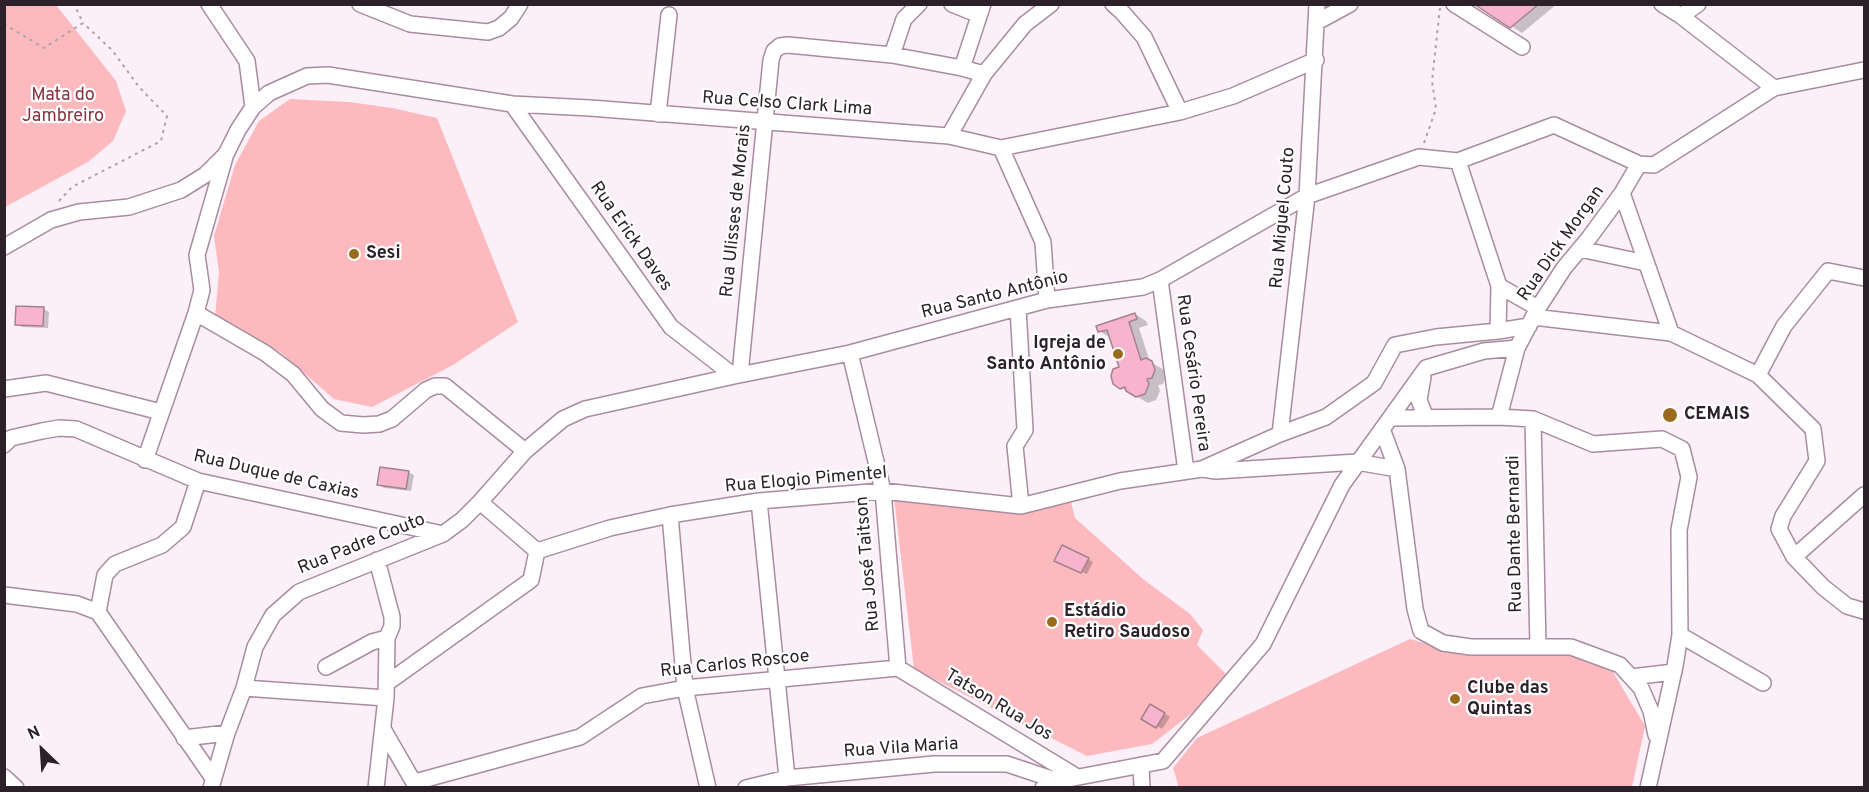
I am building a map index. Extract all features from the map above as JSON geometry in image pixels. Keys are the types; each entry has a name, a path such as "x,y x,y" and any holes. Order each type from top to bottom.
{"street":[{"path":"209,4 247,61 253,107"},
{"path":"360,4 410,24 488,32 499,28 511,18 520,4"},
{"path":"919,4 904,18 892,55 984,74"},
{"path":"952,4 981,10 962,68"},
{"path":"950,136 984,74 1025,24 1051,4"},
{"path":"1113,4 1144,37 1180,112"},
{"name":"Rua Miguel Couto","path":"1280,434 1307,196 1316,60 1317,4"},
{"path":"1317,22 1350,4"},
{"path":"1454,4 1522,47"},
{"path":"1662,4 1681,16 1774,88"},
{"path":"1681,16 1698,4"},
{"path":"658,114 669,15"},
{"name":"Rua Ulisses de Morais","path":"737,375 766,124 771,60 774,51 780,46 788,45 892,55"},
{"name":"Rua Celso Clark Lima","path":"226,154 237,130 253,107 269,93 307,76 328,75 512,104 950,136 1001,148 1180,112 1233,96 1316,60"},
{"path":"1639,164 1654,165 1774,88 1864,70"},
{"name":"Rua Erick Daves","path":"512,104 671,327 737,375"},
{"name":"Rua Santo Antônio","path":"443,534 462,520 480,502 525,451 564,419 585,409 737,375 850,353 1047,300 1143,287 1160,280 1307,196 1419,158 1458,161 1554,125 1639,164"},
{"path":"1001,148 1043,242 1047,300"},
{"path":"4,247 51,220 79,212 129,207 181,190 205,174 226,154"},
{"path":"145,460 196,313 202,290 197,255 226,154"},
{"path":"1458,161 1499,286 1498,331"},
{"name":"Rua Dick Morgan","path":"1499,417 1516,348 1533,317 1564,268 1622,193 1639,164"},
{"path":"1622,193 1671,333"},
{"path":"1580,249 1646,263"},
{"path":"1758,375 1784,326 1828,271 1864,278"},
{"name":"Rua Cesário Pereira","path":"1160,280 1194,470"},
{"path":"1499,286 1533,317"},
{"path":"1018,308 1025,429 1014,446 1021,506"},
{"path":"196,313 274,360 293,375 322,410 341,423 363,426 379,424 392,419 426,390 435,386 445,386 525,451"},
{"path":"1194,470 1326,417 1374,383 1395,345 1436,337 1498,331 1533,317 1671,333 1758,375 1813,429 1817,461 1783,516 1779,529 1794,557 1831,594 1847,606 1864,612"},
{"path":"1043,788 1058,781 1163,761 1263,644 1342,485 1426,368 1484,351 1516,348"},
{"name":"Rua José Taitson","path":"850,353 883,491 898,668"},
{"path":"1426,368 1419,400 1426,418"},
{"path":"4,389 46,383 161,412"},
{"path":"1386,424 1426,418 1533,419 1593,444 1662,439 1682,449 1689,477 1679,530 1680,635 1648,788"},
{"name":"Rua Dante Bernardi","path":"1533,419 1538,647"},
{"path":"1386,424 1397,470 1415,609 1421,631 1443,644 1471,647 1571,647 1620,664 1641,688 1651,711 1657,741"},
{"name":"Rua Duque de Caxias","path":"7,437 59,428 76,429 198,481 443,534"},
{"name":"Rua Elogio Pimentel","path":"537,551 610,528 670,515 759,501 883,491 1021,506 1120,481 1194,470 1216,471 1357,462 1397,470"},
{"path":"98,612 105,575 115,564 162,545 183,527 198,481"},
{"path":"1794,557 1864,495"},
{"path":"759,501 787,778"},
{"path":"244,688 386,690 531,580 537,551 480,502"},
{"path":"670,515 685,688 708,788"},
{"name":"Rua Padre Couto","path":"212,783 244,688 255,647 273,615 299,592 443,534"},
{"path":"376,560 392,616 392,626 387,638 386,690 376,788"},
{"path":"4,595 77,604 98,612 212,783"},
{"path":"1680,635 1763,683"},
{"path":"326,667 372,642 387,638"},
{"name":"Rua Carlos Roscoe","path":"416,785 580,737 642,696 685,688 776,678 898,668"},
{"name":"Tatson Rua Jos","path":"898,668 1077,777"},
{"path":"1631,677 1674,672"},
{"path":"383,729 416,785"},
{"path":"184,738 227,734"},
{"name":"Rua Vila Maria","path":"746,788 787,778 934,764 1007,764 1058,781"},
{"path":"1141,765 1142,788"},
{"path":"4,777 16,788"}],"path":[{"path":"54,208 72,187 161,141 167,116 139,87 112,50 83,23 74,4"},
{"path":"1419,158 1436,109 1432,81 1440,4"},
{"path":"4,24 45,48 83,23"}],"green space":[{"name":"Mata do Jambreiro","path":"5,4 56,5 116,81 126,111 113,141 88,162 5,207"},
{"name":"Sesi","path":"290,99 349,102 437,118 518,322 453,365 372,407 334,399 280,352 215,318 219,272 214,236 235,165 259,121"},
{"name":"Estádio Retiro Saudoso","path":"894,498 1032,512 1071,502 1075,518 1143,579 1190,614 1203,630 1197,645 1229,677 1204,704 1152,744 1087,756 914,669"},
{"name":"Clube das Quintas","path":"1410,639 1465,655 1567,653 1613,672 1645,726 1632,787 1179,788 1173,768 1197,738"}],"building":[{"path":"1474,4 1539,4 1510,28"},
{"path":"16,306 44,307 43,326 15,325"},
{"path":"1135,313 1137,319 1129,322 1141,360 1146,358 1152,361 1155,370 1152,378 1147,379 1149,384 1145,394 1136,397 1126,391 1125,387 1120,389 1113,384 1111,376 1113,369 1119,367 1107,330 1098,332 1096,326"},
{"path":"380,467 409,471 406,489 377,485"},
{"path":"1062,545 1089,558 1081,573 1054,561"},
{"path":"1150,704 1165,713 1156,728 1141,719"}],"place":[{"name":"Sesi","path":"354,254"},
{"name":"Igreja de Santo Antônio","path":"1118,354"},
{"name":"CEMAIS","path":"1670,415"},
{"name":"Estádio Retiro Saudoso","path":"1052,622"},
{"name":"Clube das Quintas","path":"1455,699"}]}
